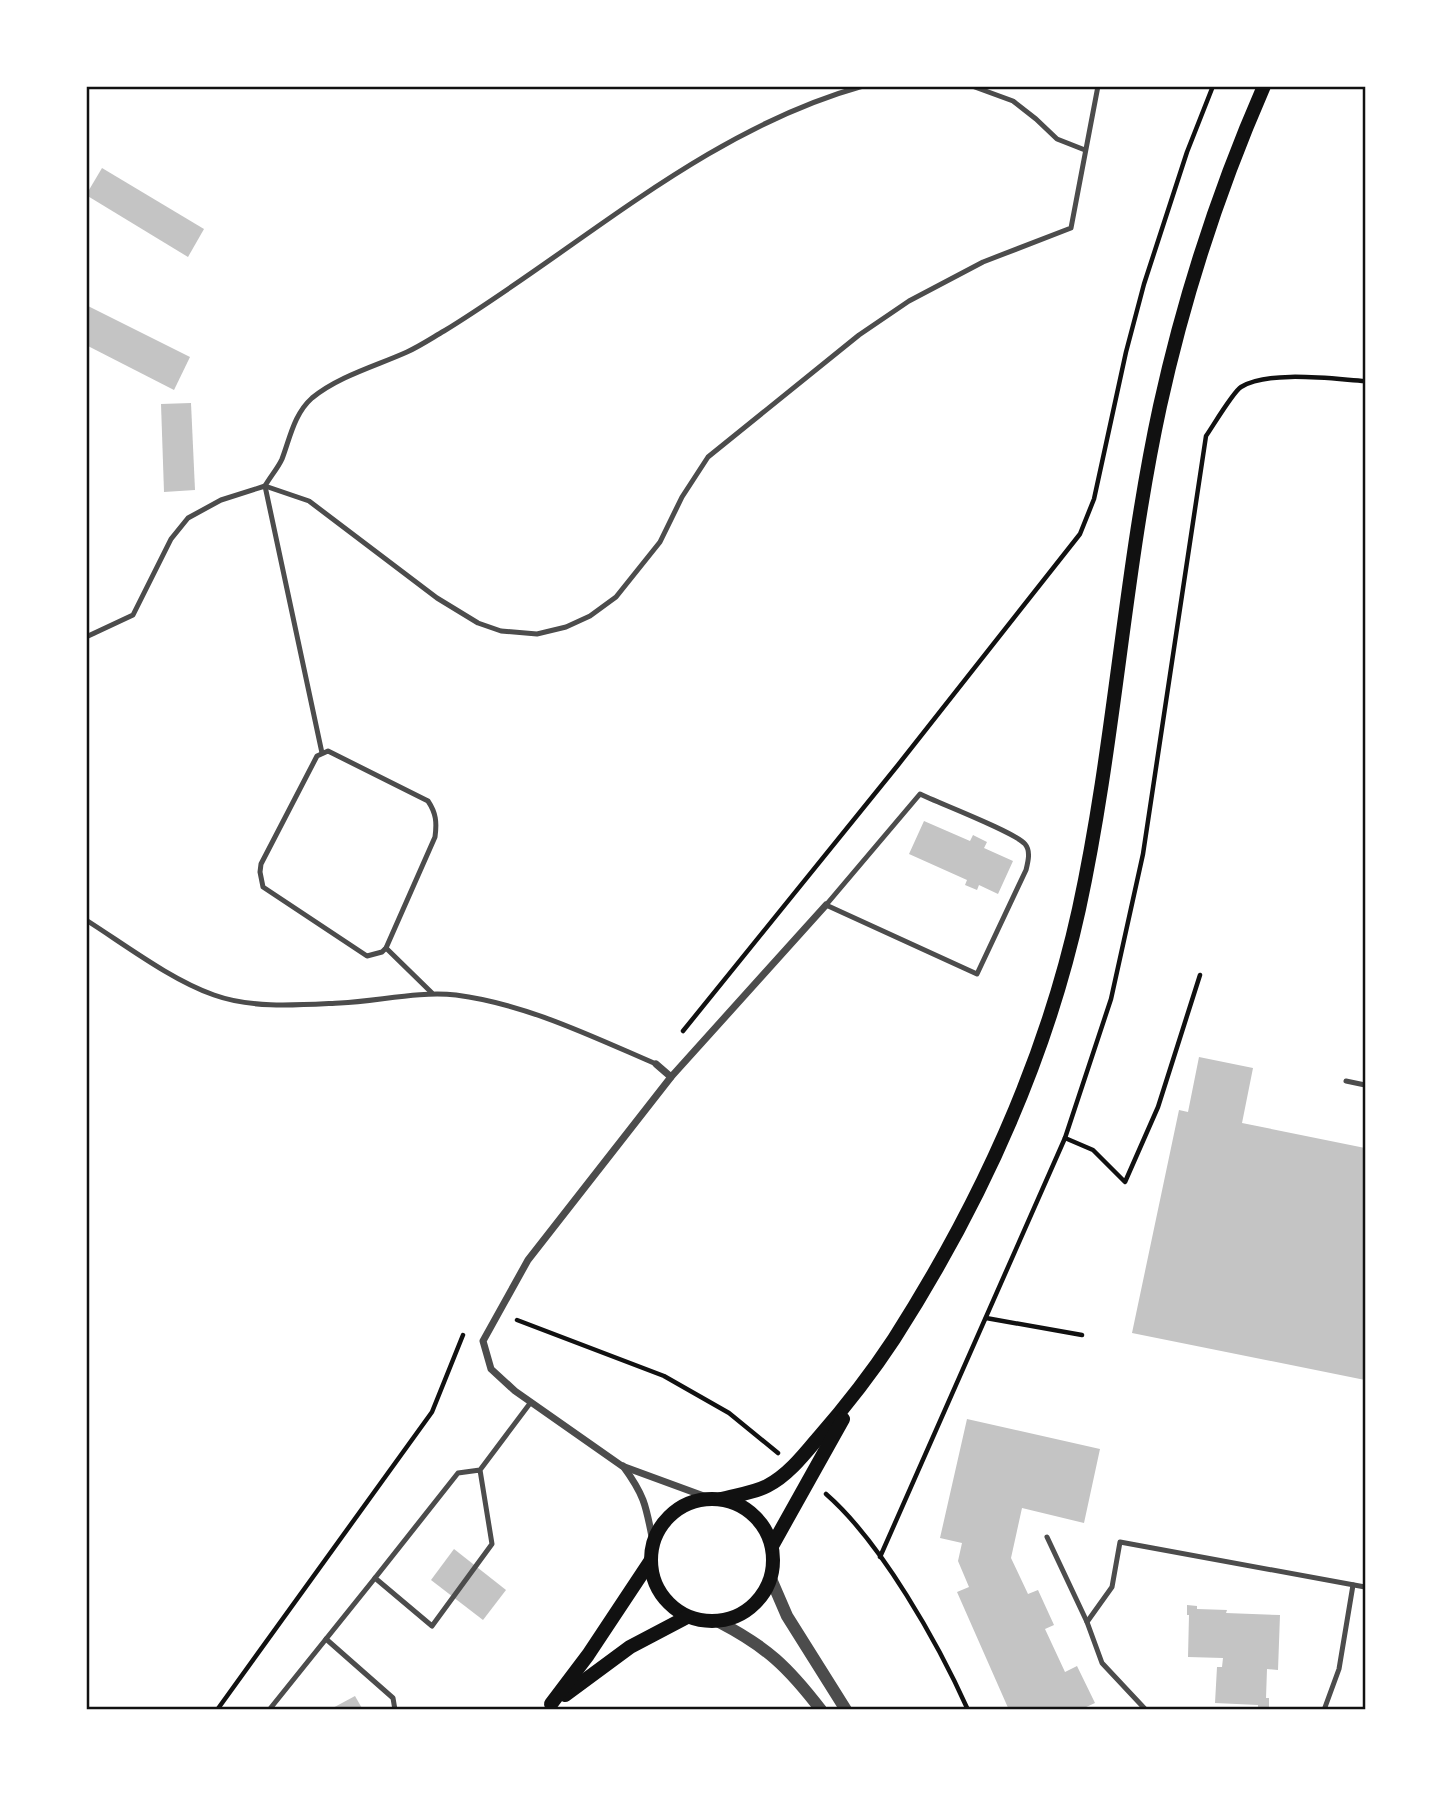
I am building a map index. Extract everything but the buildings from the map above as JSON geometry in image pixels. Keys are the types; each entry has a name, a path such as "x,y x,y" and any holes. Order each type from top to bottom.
{"main road":[{"path":"772,1546 857,1393 918,1302 972,1205 998,1153 1043,1039 1079,910 1094,831 1137,528 1161,405 1204,244 1264,86"},
{"path":"717,1499 734,1503 753,1514 767,1532 774,1562 765,1592 753,1606 736,1617 719,1622 700,1621 687,1617 672,1607 661,1594 652,1575 653,1542 660,1527 679,1509 697,1500 717,1499 765,1487 800,1459 857,1393"},
{"path":"547,1707 589,1656 651,1560"},
{"path":"547,1707 631,1647 687,1617"}],"street":[{"path":"717,1499 622,1466 531,1402 491,1369 483,1341 527,1261 671,1077 826,905"},
{"path":"656,1064 671,1077"},
{"path":"622,1466 640,1490 646,1505 653,1542"},
{"path":"771,1579 787,1616 846,1710"},
{"path":"719,1622 765,1648 797,1680 821,1710"}],"lane":[{"path":"322,752 265,486 281,460 298,415 312,399 445,330 634,201 730,142 835,94 863,86"},
{"path":"972,86 1013,102 1057,139 1084,150"},
{"path":"86,637 133,615 171,539 188,518 221,500 265,486 309,501 436,598 478,624 501,631 537,634 566,627 590,616 616,597 660,541 682,497 708,457 859,335 909,301 983,262 1071,228 1098,86"},
{"path":"322,752 333,752 428,801 435,811 435,837 386,948 382,952 367,956 263,887 260,880 261,864 317,755 322,752"},
{"path":"920,794 1009,834 1025,844 1029,856 1026,870 977,974 826,905 920,794"},
{"path":"86,920 181,979 215,995 292,1006 360,1002 432,993 458,996 505,1005 587,1034 656,1064"},
{"path":"386,948 432,993"},
{"path":"1346,1082 1365,1085"},
{"path":"269,1710 458,1474 480,1470 531,1402"},
{"path":"375,1578 432,1626 492,1544 480,1470"},
{"path":"1047,1538 1087,1622 1102,1663 1146,1710"},
{"path":"1087,1622 1112,1587 1120,1542 1365,1587"},
{"path":"1324,1710 1339,1670 1353,1585"},
{"path":"326,1639 393,1698 395,1710"}],"path":[{"path":"681,1033 898,765 1080,534 1094,499 1144,284 1183,165 1213,86"},
{"path":"880,1557 1065,1138 1111,999 1143,854 1206,436 1239,387 1261,380 1308,377 1365,381"},
{"path":"1065,1138 1093,1150 1125,1182 1158,1107 1200,975"},
{"path":"986,1318 1082,1335"},
{"path":"516,1319 664,1376 729,1413 782,1456"},
{"path":"217,1710 432,1412 458,1343 469,1324"},
{"path":"822,1492 840,1507 880,1557 929,1635 968,1710"}]}
